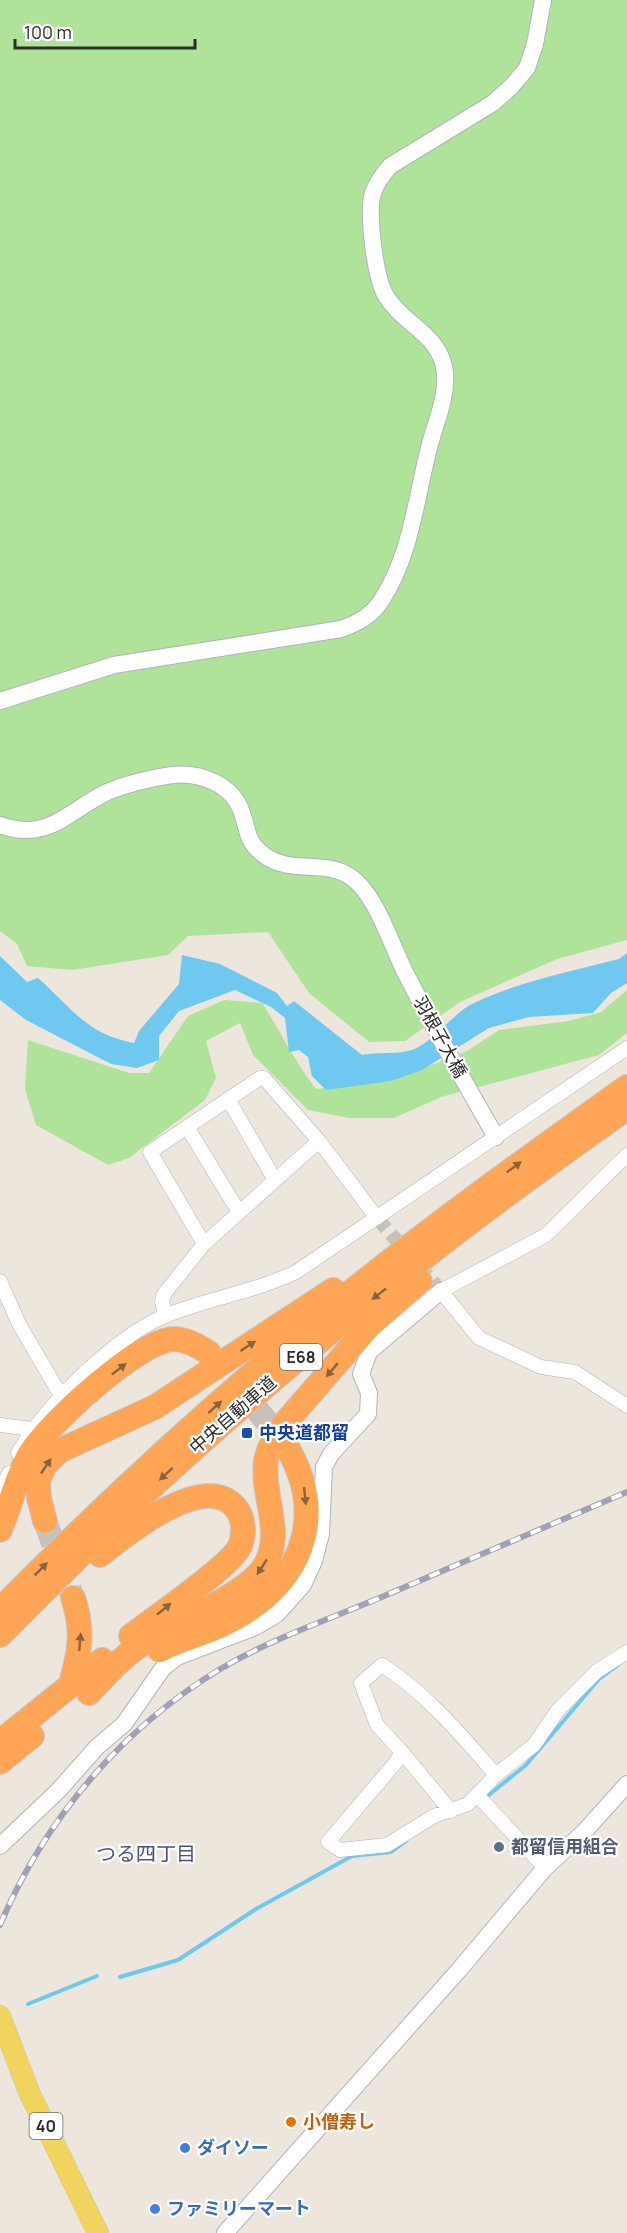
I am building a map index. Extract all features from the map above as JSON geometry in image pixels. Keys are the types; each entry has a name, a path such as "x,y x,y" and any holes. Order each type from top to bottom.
{"highway":[{"name":"中央自動車道","path":"0,1610 64,1546 259,1368 487,1187 627,1086"},
{"name":"中央自動車道","path":"0,1635 179,1462 272,1380 497,1202 627,1108"},
{"path":"0,1742 138,1647 228,1596 258,1575 270,1552 272,1524 266,1461 279,1431 370,1325 593,1132"},
{"path":"45,1521 39,1498 38,1480 45,1465 59,1451 155,1407 487,1187"},
{"path":"0,1530 29,1456 45,1433 76,1401 156,1343 174,1339 194,1343 209,1353"},
{"path":"80,1689 159,1650 222,1625 246,1612 281,1583 301,1552 306,1503 303,1481 284,1442"},
{"path":"0,1646 64,1585 117,1541 163,1511 194,1498 212,1495 230,1502 242,1515 243,1529 240,1546 227,1563 170,1605 0,1762"},
{"path":"73,1598 82,1633 80,1689"}],"main road":[{"name":"40","path":"0,2016 29,2092 98,2233"}],"street":[{"path":"0,701 114,665 341,629 362,621 381,602 404,550 415,513 430,443 443,399 445,373 440,354 428,336 398,311 386,296 378,277 372,195 379,178 390,166 493,103 512,86 526,69 535,44 543,0"},
{"name":"羽根子大橋","path":"0,825 21,831 38,831 110,791 173,775 197,776 217,783 230,793 242,811 248,838 265,856 281,864 338,870 351,877 368,895 407,976 496,1137"},
{"path":"0,1493 17,1455 32,1430 61,1396 103,1358 147,1325 166,1316 266,1287 296,1272 627,1048"},
{"path":"204,1244 150,1152 260,1078 264,1078 319,1141 378,1218"},
{"path":"228,1099 275,1180"},
{"path":"187,1127 239,1212"},
{"path":"166,1316 162,1302 164,1294 204,1244 319,1141"},
{"path":"0,1846 58,1791 96,1747 124,1724 163,1668 177,1657 255,1627 277,1614 297,1593 314,1561 321,1534 324,1467 331,1454 368,1414 370,1403 361,1374 363,1362 369,1352 441,1291 546,1235 627,1155"},
{"path":"0,1281 19,1324 61,1396"},
{"path":"441,1291 479,1338 541,1367 575,1372 627,1406"},
{"path":"0,1425 32,1430"},
{"path":"401,1751 397,1761 328,1842 340,1850 387,1845 434,1816 468,1804 496,1775 534,1745 558,1710 597,1671 627,1653"},
{"path":"451,1811 378,1725 361,1683 382,1665 405,1680 455,1728 496,1775"},
{"path":"225,2233 462,1966 545,1868 584,1832 627,1784"},
{"path":"478,1796 545,1868"}],"green space":[{"path":"0,0 627,0 627,940 557,959 460,1002 405,1041 369,1042 309,993 268,932 188,936 168,955 72,970 27,966 17,944 0,931"},
{"path":"627,990 627,1033 599,1055 441,1097 394,1118 349,1118 308,1110 253,1055 240,1023 206,1041 216,1078 205,1100 129,1158 108,1165 36,1125 25,1089 28,1040 129,1073 149,1073 188,1016 224,1000 262,1003 316,1089 391,1081 467,1051 499,1030 569,1021 601,1012"}],"water":[{"path":"627,953 627,983 611,993 593,1013 529,1017 489,1028 422,1070 391,1081 326,1090 312,1076 308,1057 299,1050 289,1052 285,1018 271,1007 235,990 179,1011 159,1036 159,1060 137,1068 111,1064 26,1020 0,1000 0,956 27,982 38,978 91,1026 117,1039 134,1043 139,1031 179,984 182,955 220,964 277,993 287,1006 294,1001 362,1055 408,1051 416,1048 433,1037 466,1008 491,995 619,959"}],"waterway":[{"path":"485,1798 526,1765 599,1679 617,1666"},
{"path":"120,1977 178,1960 256,1909 352,1856 391,1852 406,1841"},
{"path":"28,2004 97,1976"}],"tunnel":[{"path":"377,1218 441,1291"},
{"path":"209,1353 284,1442"},
{"path":"45,1521 73,1598"}],"railway":[{"path":"0,1925 18,1886 40,1849 90,1779 151,1719 186,1692 241,1657 281,1638 627,1492"}],"place":[{"name":"中央道都留","path":"247,1433"},
{"name":"都留信用組合","path":"499,1847"},
{"name":"小僧寿し","path":"291,2122"},
{"name":"ダイソー","path":"185,2148"},
{"name":"ファミリーマート","path":"155,2209"}],"district":[{"name":"つる四丁目","path":"146,1854"}]}
